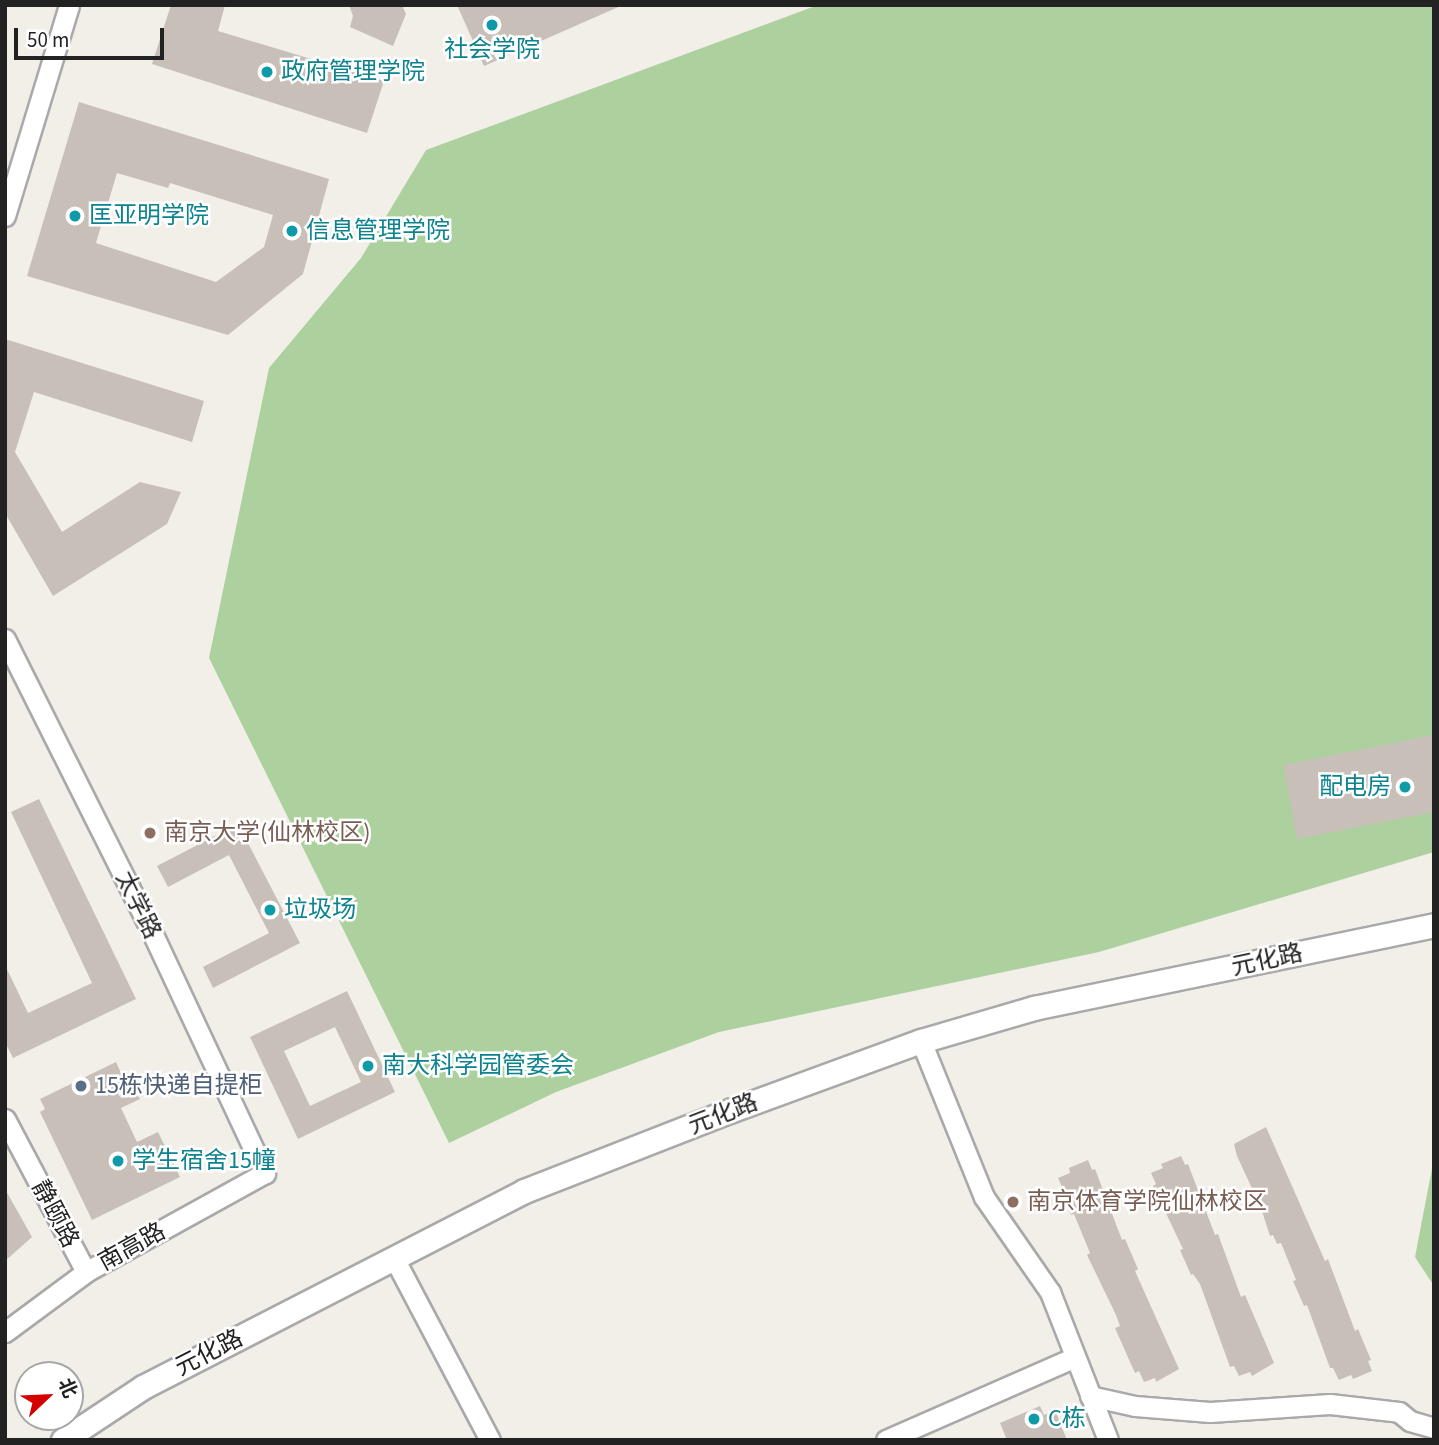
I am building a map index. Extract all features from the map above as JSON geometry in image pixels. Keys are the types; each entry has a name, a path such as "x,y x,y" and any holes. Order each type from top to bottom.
{"street":[{"path":"5,216 69,5"},
{"name":"太学路","path":"5,639 150,928 265,1173"},
{"name":"元化路","path":"63,1440 142,1387 524,1191 921,1041 1034,1008 1434,925"},
{"path":"921,1041 984,1197 1050,1292 1108,1440"},
{"name":"静颐路","path":"5,1119 86,1272"},
{"name":"南高路","path":"5,1332 86,1272 265,1173"},
{"path":"394,1258 491,1440"},
{"path":"886,1440 1075,1357"},
{"path":"1090,1396 1135,1406 1210,1412 1330,1404 1399,1412 1410,1421 1434,1428"}],"green space":[{"path":"818,5 1434,5 1434,852 1099,952 719,1032 556,1092 449,1143 209,658 269,368 361,258 426,150"},
{"path":"1434,1158 1434,1286 1415,1257"}],"building":[{"name":"政府管理学院","path":"171,5 225,5 218,31 384,81 367,133 152,64"},
{"name":"政府管理学院","path":"349,5 402,5 406,14 393,46 350,27 353,16"},
{"path":"457,5 623,5 484,66"},
{"path":"79,102 329,179 303,274 228,335 27,276","holes":["117,173 168,188 170,183 273,215 264,247 216,282 96,243"]},
{"path":"5,339 204,401 192,442 34,392 15,452 62,532 140,482 181,492 167,524 53,596 5,513"},
{"name":"配电房","path":"1434,735 1434,812 1297,839 1283,765"},
{"path":"39,799 136,999 13,1058 5,1042 5,965 28,1013 92,983 11,812"},
{"name":"垃圾场","path":"238,824 300,943 213,988 203,967 269,933 229,855 168,887 157,866"},
{"name":"南大科学园管委会","path":"347,991 395,1092 298,1139 250,1037","holes":["335,1027 361,1082 310,1106 284,1051"]},
{"name":"学生宿舍15幢","path":"116,1062 121,1073 126,1070 140,1099 121,1108 137,1142 158,1132 180,1177 92,1220 40,1112 45,1109 40,1099"},
{"path":"1266,1127 1325,1261 1328,1259 1355,1331 1358,1329 1371,1360 1368,1361 1372,1371 1353,1379 1351,1375 1339,1380 1333,1368 1330,1368 1307,1305 1304,1306 1293,1281 1296,1280 1281,1243 1277,1244 1273,1235 1270,1236 1261,1208 1237,1156 1234,1144"},
{"path":"1181,1156 1185,1165 1188,1164 1241,1297 1245,1295 1274,1363 1252,1376 1250,1372 1239,1376 1234,1366 1230,1367 1200,1284 1193,1274 1191,1275 1180,1250 1183,1249 1153,1186 1156,1184 1151,1173 1163,1168 1161,1164"},
{"path":"1088,1160 1092,1170 1095,1169 1122,1240 1125,1239 1138,1269 1135,1271 1179,1369 1156,1382 1155,1378 1144,1382 1139,1371 1135,1373 1115,1328 1120,1326 1116,1315 1087,1255 1090,1253 1074,1214 1071,1215 1060,1190 1063,1189 1058,1178 1070,1173 1069,1168"},
{"path":"5,1189 32,1237 5,1261"},
{"name":"C栋","path":"1040,1406 1044,1415 1055,1410 1067,1440 1007,1440 1000,1423"}],"place":[{"name":"社会学院","path":"492,25"},
{"name":"政府管理学院","path":"267,72"},
{"name":"匡亚明学院","path":"75,216"},
{"name":"信息管理学院","path":"292,231"},
{"name":"配电房","path":"1405,787"},
{"name":"南京大学(仙林校区)","path":"150,833"},
{"name":"垃圾场","path":"270,910"},
{"name":"南大科学园管委会","path":"368,1066"},
{"name":"15栋快递自提柜","path":"81,1086"},
{"name":"学生宿舍15幢","path":"118,1161"},
{"name":"南京体育学院仙林校区","path":"1013,1202"},
{"name":"C栋","path":"1034,1419"}]}
